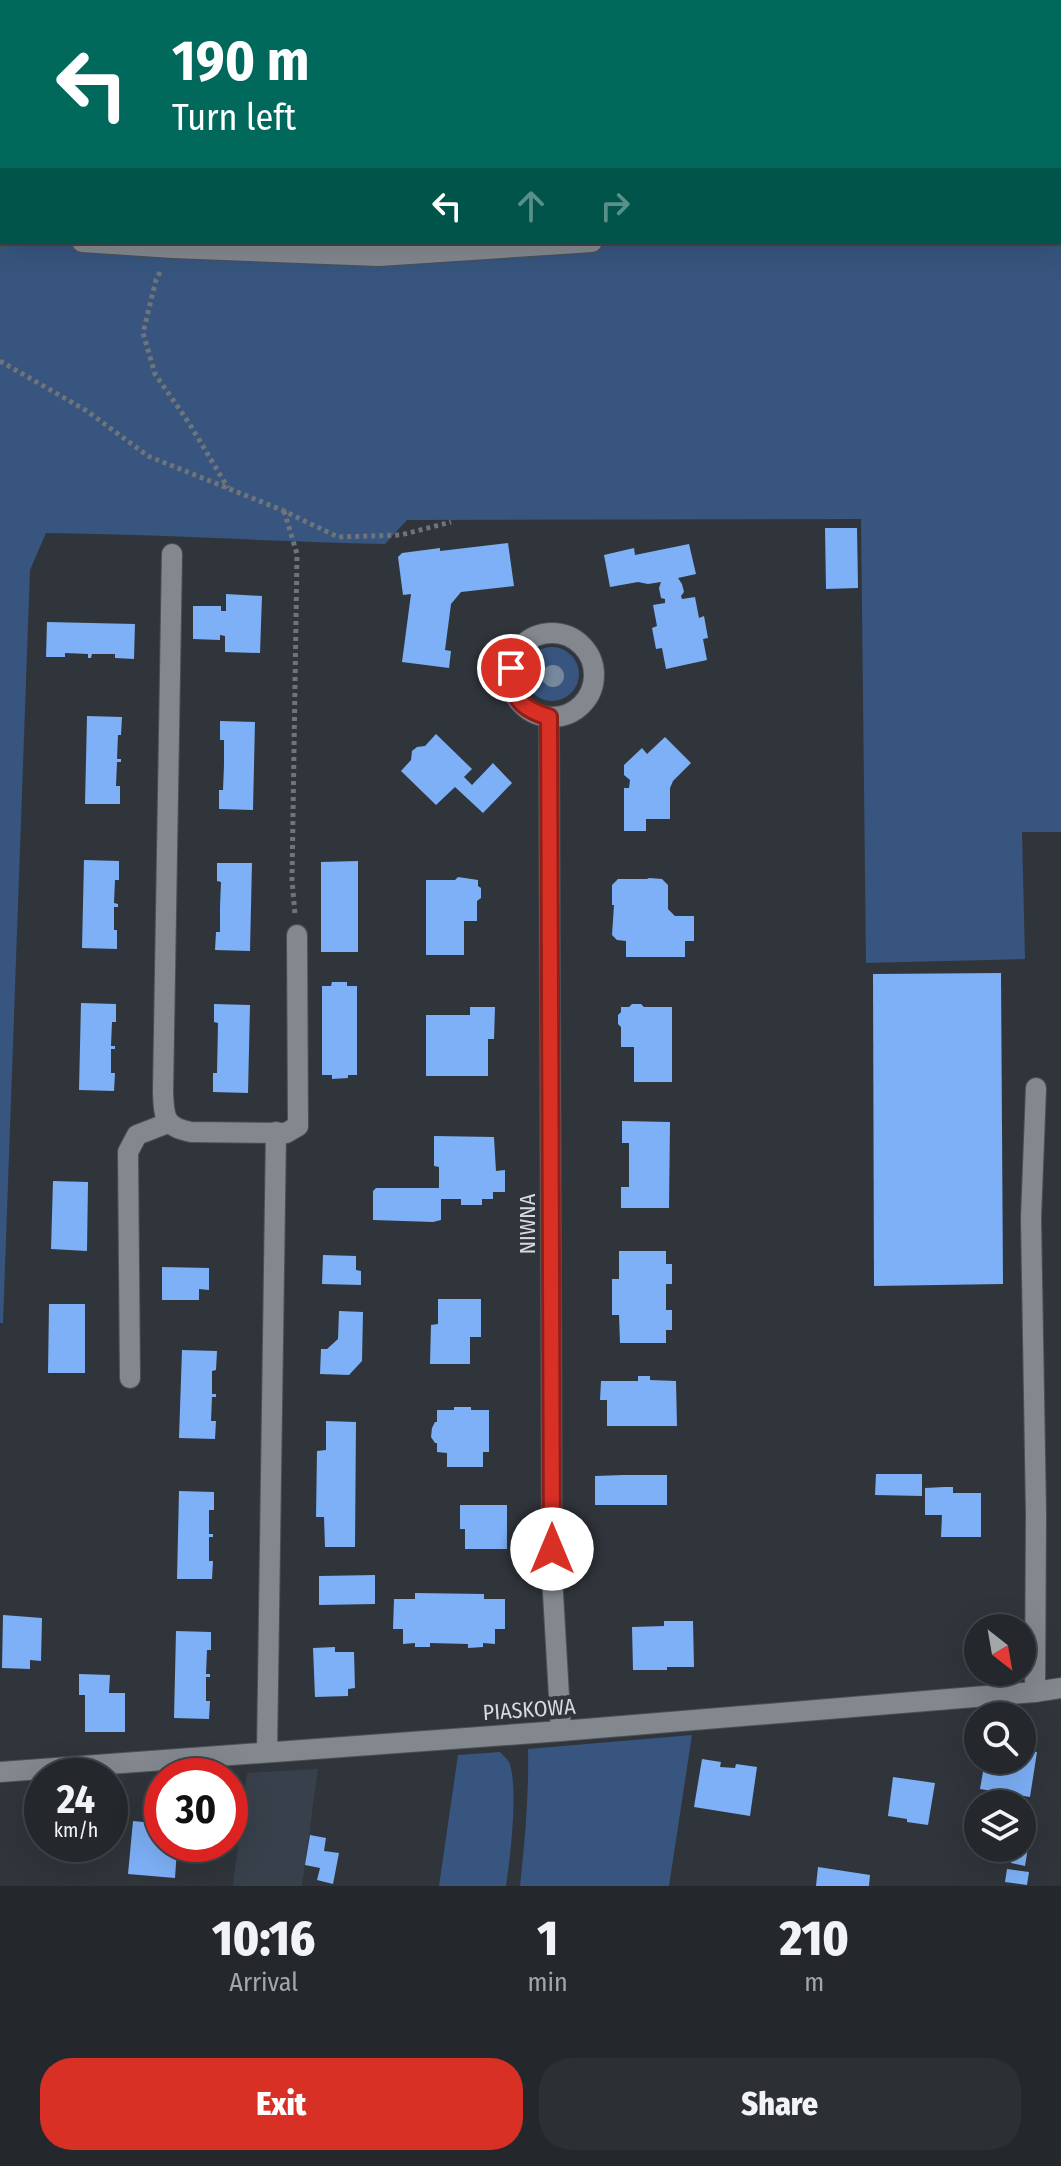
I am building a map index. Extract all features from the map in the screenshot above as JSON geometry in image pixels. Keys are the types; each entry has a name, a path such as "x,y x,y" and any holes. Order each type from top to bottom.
{"street":[{"path":"112,244 379,256 562,244"},
{"path":"172,554 163,1092 164,1113 168,1123 178,1130 286,1133 298,1126 297,935"},
{"path":"546,633 564,634 579,642 590,656 594,673 592,690 582,705 567,714 549,717 533,712 519,701 511,685 511,668 517,651 530,639 546,633"},
{"name":"NIWNA","path":"549,717 552,1561 561,1731"},
{"path":"1035,1692 1036,1513 1031,1218 1036,1088"},
{"path":"130,1378 128,1152 137,1135 168,1123"},
{"path":"267,1752 276,1132"},
{"name":"PIASKOWA","path":"0,1772 561,1731 1061,1688"}],"path":[{"path":"173,248 156,280 143,333 155,374 229,489"},
{"path":"0,361 87,411 148,456 284,511 338,537 401,535 451,522"},
{"path":"284,511 297,554 292,880 297,935"}],"shaded area":[{"path":"0,244 1061,244 1061,832 1022,832 1025,959 866,963 861,519 407,520 385,544 46,533 30,570 3,1323 0,1323"},
{"path":"552,647 571,655 579,674 571,693 552,701 533,693 525,674 533,655"},
{"path":"692,1735 669,1886 520,1886 528,1749"},
{"path":"500,1752 509,1762 513,1788 513,1823 506,1886 439,1886 458,1755"},
{"path":"318,1769 302,1886 233,1886 236,1862 248,1862 248,1773"}],"building":[{"path":"825,528 857,528 858,588 826,589"},
{"path":"508,543 514,586 461,592 451,604 445,650 451,651 449,668 402,662 411,594 403,595 398,557 402,553 440,548 440,551"},
{"path":"689,544 696,574 678,578 684,592 682,599 695,597 699,618 704,616 708,638 703,639 707,660 666,669 662,648 656,649 652,628 657,626 653,605 665,603 659,588 661,582 610,587 604,555 634,548 635,555"},
{"path":"226,594 262,596 260,653 225,652 225,636 220,635 220,640 193,639 193,606 221,606 221,611 226,611"},
{"path":"47,622 135,624 134,659 115,658 115,654 92,654 88,658 88,654 65,653 65,657 46,657"},
{"path":"87,716 122,717 117,759 121,762 117,762 116,786 120,786 120,804 85,804"},
{"path":"220,721 255,722 253,810 219,809 224,765"},
{"path":"436,734 472,769 464,777 472,785 493,763 512,783 483,813 455,787 436,805 401,771 411,760 412,751 425,746"},
{"path":"665,737 691,763 670,788 670,819 646,819 646,831 624,831 624,788 629,788 630,780 624,775 624,765 642,748 647,754"},
{"path":"84,860 119,861 114,903 118,904 114,907 117,949 82,948"},
{"path":"358,861 358,952 321,952 321,862"},
{"path":"217,863 252,863 250,951 215,950 216,932 220,932 221,882 217,881"},
{"path":"458,877 478,880 481,888 481,898 477,901 477,921 464,921 464,955 426,955 426,880 455,880"},
{"path":"618,879 662,879 668,885 668,909 675,916 694,916 694,941 685,941 685,957 626,957 626,941 617,940 612,935 612,885"},
{"path":"1001,973 1003,1284 874,1286 873,974"},
{"path":"332,982 357,986 357,1075 348,1075 348,1078 332,1079 332,1075 322,1075 322,986 331,986"},
{"path":"81,1003 116,1004 111,1046 115,1046 111,1049 114,1091 79,1090"},
{"path":"214,1004 250,1005 248,1093 213,1092 213,1073 217,1073 218,1023 214,1022"},
{"path":"632,1004 672,1007 672,1082 634,1082 634,1047 621,1047 621,1027 618,1024 621,1007"},
{"path":"470,1007 495,1007 494,1039 488,1039 488,1076 426,1076 426,1015 470,1015"},
{"path":"622,1121 670,1122 669,1208 621,1208 621,1187 629,1187 629,1143 622,1143"},
{"path":"434,1136 494,1137 496,1171 505,1170 505,1192 493,1192 493,1199 482,1199 482,1205 461,1205 461,1199 441,1199 441,1220 433,1222 373,1220 373,1191 376,1188 439,1188 439,1167 434,1166"},
{"path":"53,1181 88,1182 87,1251 51,1249"},
{"path":"619,1251 666,1251 666,1264 672,1264 672,1284 666,1284 666,1310 672,1310 672,1330 666,1330 666,1343 620,1343 619,1315 612,1315 612,1279 619,1279"},
{"path":"323,1255 356,1256 361,1285 322,1284"},
{"path":"162,1267 209,1268 209,1290 199,1289 199,1300 162,1300"},
{"path":"438,1299 481,1299 481,1337 470,1337 470,1364 430,1364 431,1325 438,1324"},
{"path":"49,1304 85,1304 85,1373 48,1373"},
{"path":"339,1311 363,1312 362,1361 349,1375 320,1374 321,1349 327,1349 338,1339"},
{"path":"182,1350 217,1351 216,1370 212,1371 212,1394 216,1397 212,1397 211,1421 216,1421 215,1439 179,1438"},
{"path":"638,1376 650,1376 650,1380 676,1381 677,1426 607,1426 607,1400 600,1400 601,1381 638,1381"},
{"path":"454,1407 489,1410 489,1452 483,1452 483,1467 447,1467 447,1453 437,1452 437,1443 431,1437 432,1428 437,1422 437,1410 454,1410"},
{"path":"326,1421 356,1422 355,1547 325,1547 324,1517 316,1517 317,1451 326,1450"},
{"path":"876,1474 922,1474 922,1496 875,1495"},
{"path":"667,1475 667,1505 595,1505 595,1476"},
{"path":"953,1487 953,1493 981,1493 981,1537 941,1537 942,1515 925,1515 925,1488"},
{"path":"179,1491 214,1492 214,1510 209,1510 209,1534 213,1534 209,1537 212,1579 177,1579"},
{"path":"460,1505 507,1505 507,1549 465,1549 465,1529 460,1529"},
{"path":"375,1575 375,1604 319,1605 319,1576"},
{"path":"415,1593 484,1594 484,1599 505,1599 505,1629 495,1629 495,1644 483,1643 483,1647 430,1643 430,1647 415,1647 415,1643 403,1644 403,1629 393,1629 394,1599 415,1599"},
{"path":"3,1615 42,1618 41,1661 30,1660 30,1669 2,1668"},
{"path":"664,1621 693,1621 694,1667 633,1670 632,1627 664,1626"},
{"path":"176,1631 211,1632 206,1674 210,1674 206,1677 209,1719 174,1718"},
{"path":"335,1647 335,1652 354,1652 355,1688 348,1689 348,1696 315,1697 313,1648"},
{"path":"79,1674 110,1675 109,1693 125,1693 125,1732 85,1732 85,1695 79,1695"},
{"path":"702,1759 721,1762 720,1767 735,1768 736,1764 757,1767 750,1816 694,1807"},
{"path":"983,1774 1034,1774 1031,1790 980,1789"},
{"path":"893,1777 935,1783 928,1825 888,1816"},
{"path":"133,1821 144,1822 144,1862 176,1862 175,1878 128,1874"},
{"path":"310,1835 326,1838 324,1851 339,1853 333,1884 317,1880 320,1868 305,1865"},
{"path":"818,1867 870,1875 869,1886 816,1886"},
{"path":"1007,1869 1029,1872 1027,1885 1005,1882"}],"route":[{"path":"511,668 511,685 519,701 533,712 549,717 552,1549"}]}
